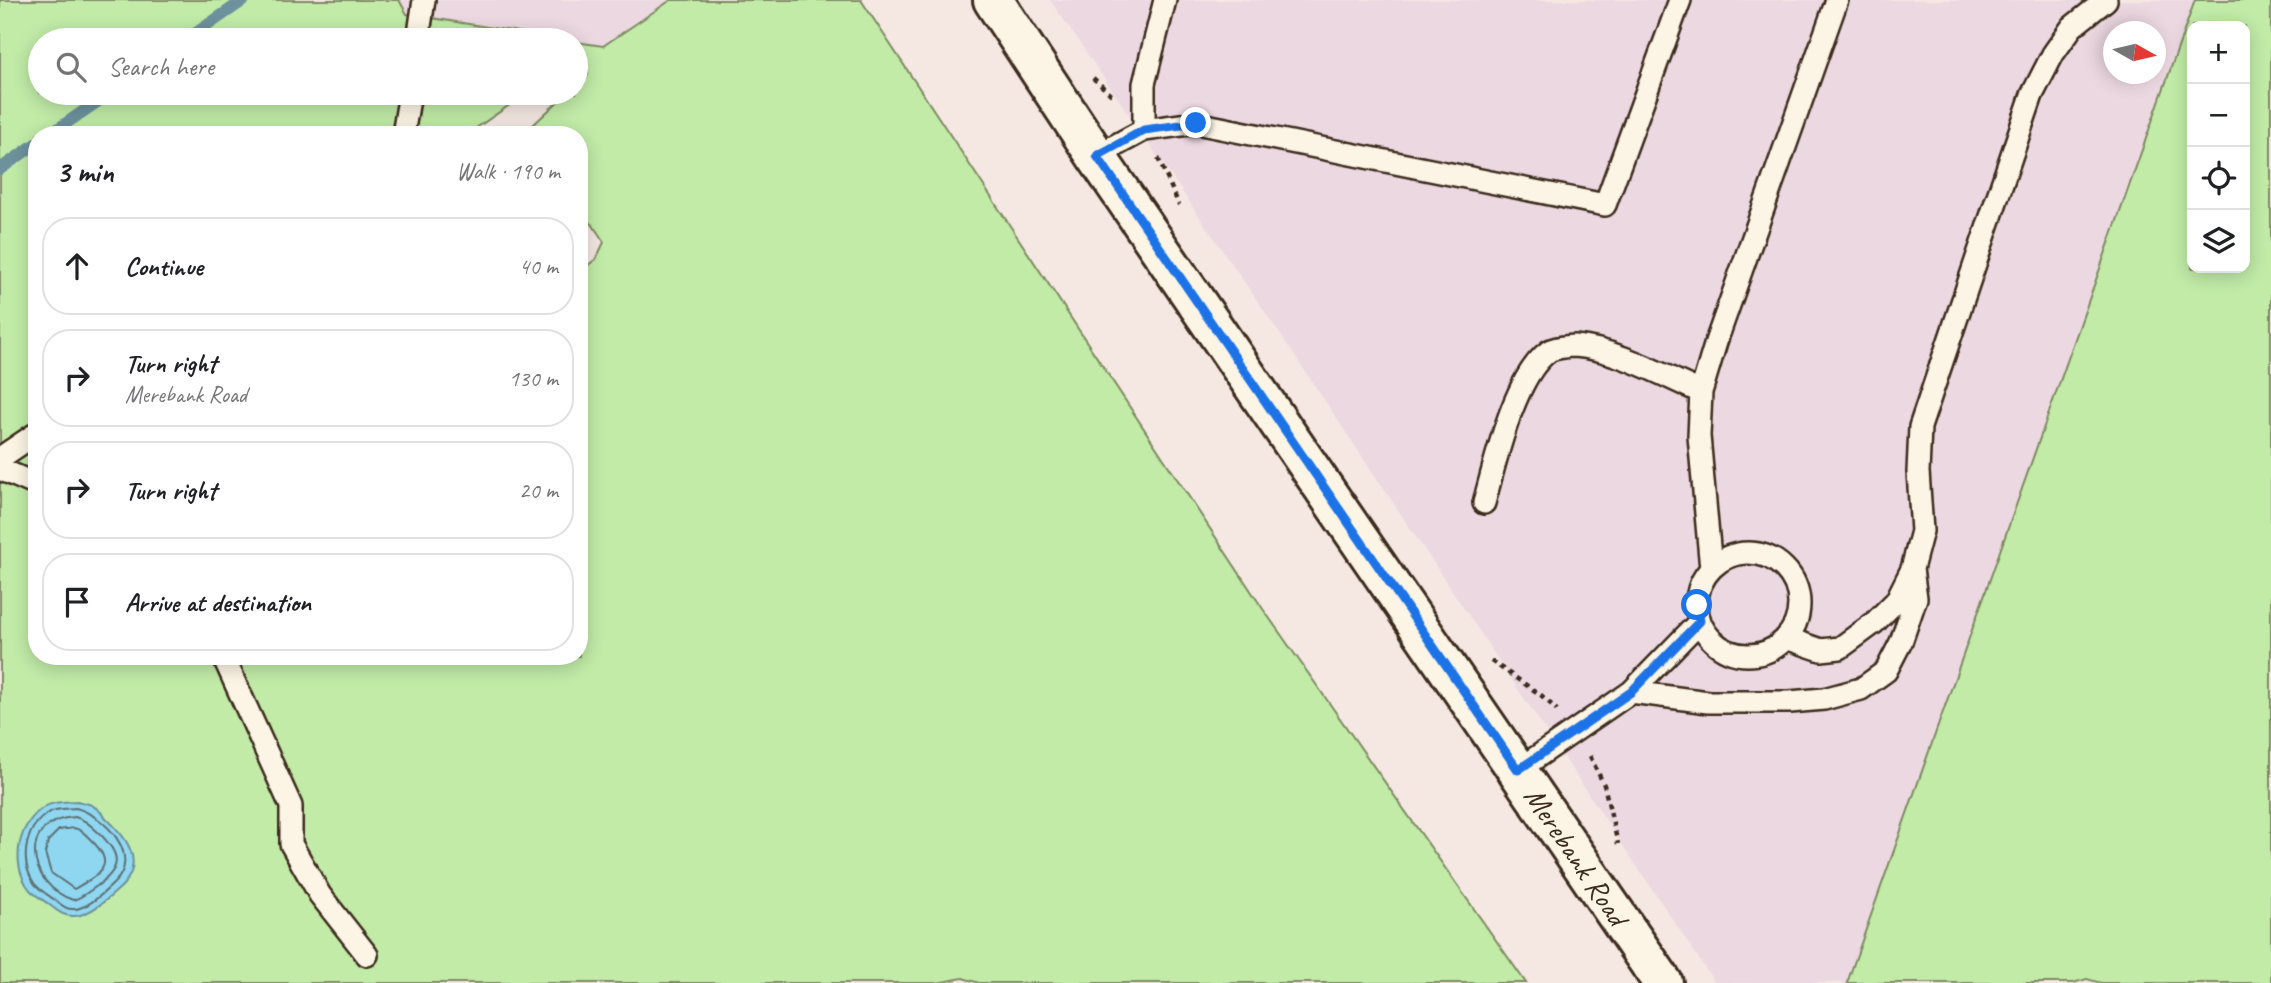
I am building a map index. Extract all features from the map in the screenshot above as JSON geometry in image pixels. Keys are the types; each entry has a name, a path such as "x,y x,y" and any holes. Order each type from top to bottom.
{"street":[{"name":"Merebank Road","path":"993,0 1663,983"}],"lane":[{"path":"420,28 424,0"},
{"path":"1144,130 1144,84 1165,0"},
{"path":"1097,156 1144,130 1196,123 1605,205 1680,0"},
{"path":"1712,569 1699,436 1701,392 1716,342 1837,0"},
{"path":"1786,638 1821,650 1840,648 1874,623 1896,601 1912,569 1922,531 1918,472 1920,427 2028,107 2053,54 2072,27 2106,0"},
{"path":"404,126 408,105"},
{"path":"1484,503 1516,401 1534,367 1550,350 1574,346 1609,354 1701,392"},
{"path":"0,458 28,439"},
{"path":"0,470 28,481"},
{"path":"1746,552 1762,554 1776,561 1789,573 1797,589 1799,606 1795,623 1786,638 1773,649 1756,654 1739,654 1722,648 1708,636 1700,621 1697,605 1699,590 1706,575 1730,555 1746,552"},
{"path":"1631,692 1708,702 1790,702 1824,699 1861,690 1886,671 1901,642 1916,598 1912,569"},
{"path":"1518,770 1631,692 1700,621"},
{"path":"227,665 291,806 291,844 320,895 368,954"}],"shaded area":[{"path":"399,0 671,0 603,46 588,44 588,28 493,28 407,14"},
{"path":"1050,0 2195,0 2166,82 2166,21 2103,21 2103,84 2165,84 1847,983 1715,983 1276,328"}],"green space":[{"path":"0,0 399,0 407,14 494,28 28,28 28,105 510,105 479,126 28,126 28,665 588,665 588,265 596,259 604,242 588,221 588,126 532,126 554,105 588,105 588,44 603,46 671,0 861,0 1263,609 1526,983 979,983 963,978 937,983 0,983"},
{"path":"2195,0 2271,0 2271,983 2101,983 2087,979 2073,983 1847,983 2187,23 2187,273 2250,273 2250,21 2188,21"}],"water":[{"path":"77,801 95,807 116,828 128,844 133,861 128,879 116,892 93,909 71,916 59,912 30,890 24,880 18,856 23,833 36,813 50,804"}],"waterway":[{"path":"203,28 244,0"},
{"path":"62,126 93,105"},
{"path":"0,169 28,149"}],"route":[{"path":"1196,123 1144,130 1097,156 1518,770 1631,692 1700,621 1697,605"}]}
